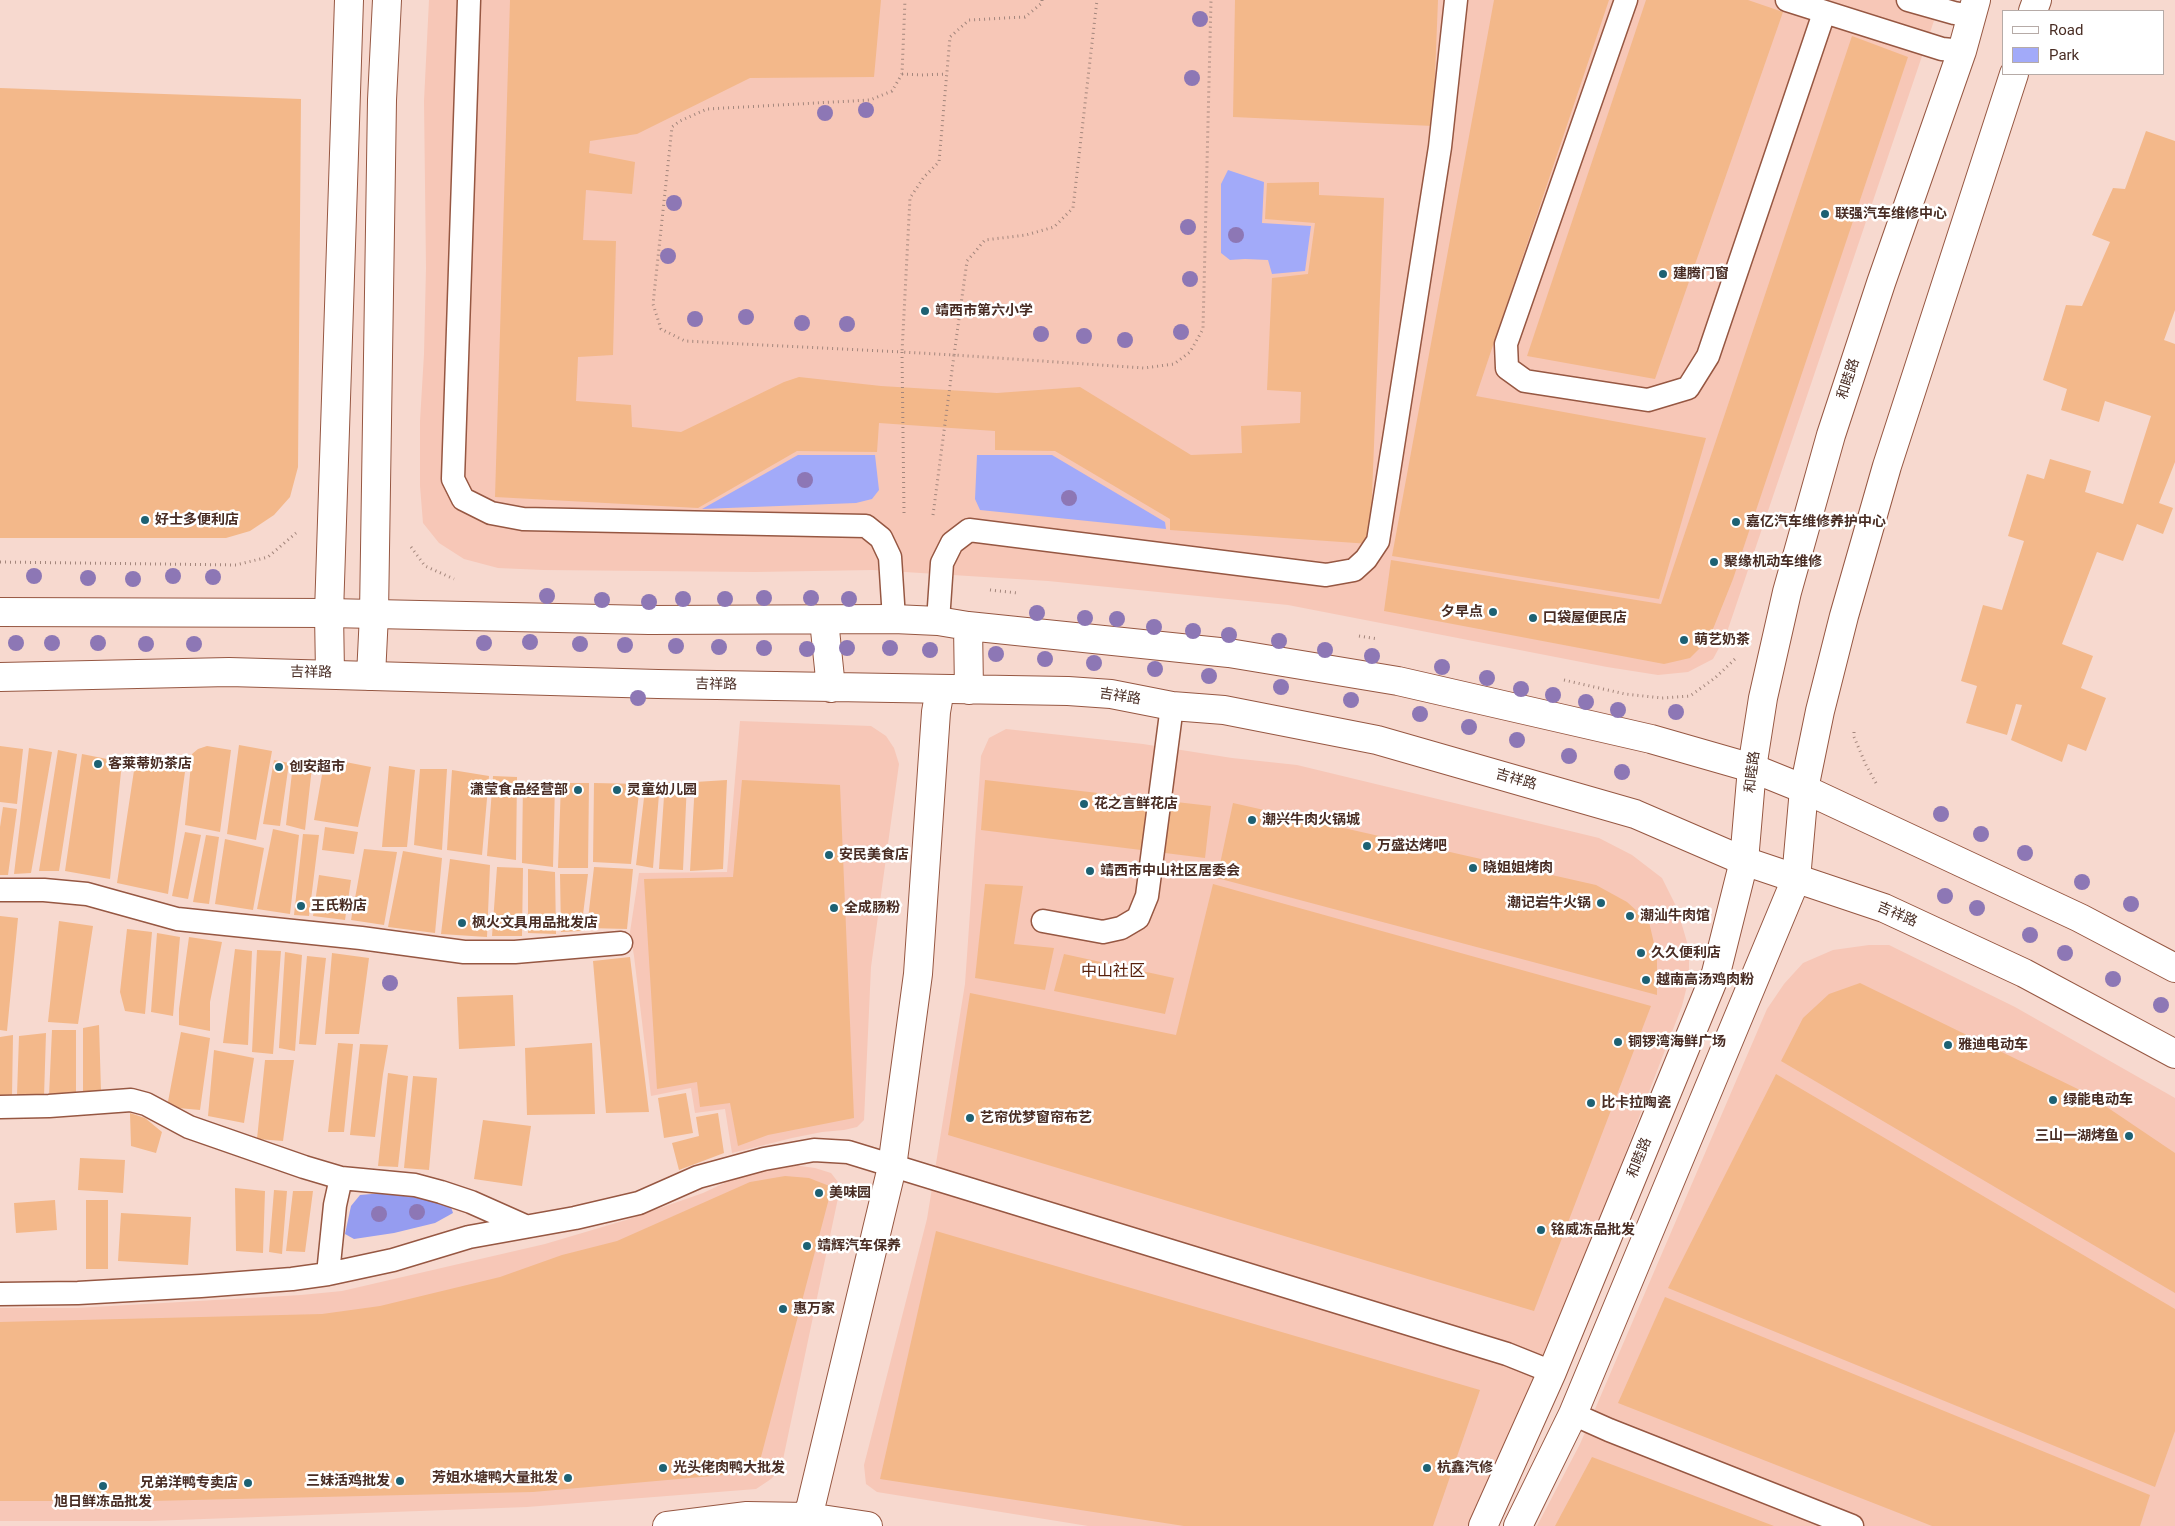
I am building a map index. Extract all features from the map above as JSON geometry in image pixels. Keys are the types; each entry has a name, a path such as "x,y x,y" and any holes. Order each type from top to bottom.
{"street":[{"path":"330,673 328,613 349,0"},
{"path":"371,676 374,614 382,100 386,0"},
{"name":"和睦路","path":"1483,1526 1552,1372 1716,973 1744,861 1752,768 1763,698 1787,592 1831,435 1881,283 1962,51 1974,8"},
{"path":"1518,1526 1573,1414 1796,879 1804,789 1820,711 1844,616 1884,476 2014,75"},
{"path":"0,612 328,613 649,620 894,619 938,621 968,626 1229,653 1398,681 1651,739 1752,768 1804,789 2080,918 2175,968"},
{"path":"824,620 831,688"},
{"path":"968,626 968,690"},
{"name":"吉祥路","path":"0,677 201,672 330,673 371,676 831,688 1068,691 1111,694 1172,706 1224,710 1377,740 1635,814 1744,861 1884,908 2024,973 2175,1054"},
{"path":"807,1521 892,1167 918,974 936,712 940,689"},
{"path":"667,1526 747,1516 868,1526"}],"lane":[{"path":"469,0 453,479 463,499 492,513 523,519 866,526 881,538 890,557 894,619"},
{"path":"938,621 942,591 942,563 952,543 969,530 1326,575 1354,570 1366,559 1378,541 1440,147 1456,0"},
{"path":"1626,0 1506,344 1507,368 1525,381 1648,400 1688,388 1708,356 1824,13"},
{"path":"1787,0 1942,50 1962,51"},
{"path":"1908,0 1954,13 1974,8"},
{"path":"1043,921 1103,932 1121,928 1138,918 1147,896 1172,706"},
{"path":"0,890 44,890 87,894 177,918 361,938 464,952 515,952 621,943"},
{"path":"0,1107 49,1106 131,1100 146,1104 189,1127 341,1178 415,1185 471,1202 525,1226"},
{"path":"0,1294 78,1293 201,1286 292,1279 328,1274 393,1260 469,1237 575,1218 639,1202 698,1177 764,1159 814,1150 848,1152 1507,1354 1552,1372"},
{"path":"328,1274 335,1206 341,1178"},
{"path":"1573,1414 1618,1434 1852,1526"}],"path":[{"path":"906,0 902,74 892,91 870,100 707,109 685,118 672,127 653,304 662,329 685,341 954,354 1144,368 1174,364 1190,352 1203,329 1211,0"},
{"path":"904,518 902,352 910,198 924,176 939,162 950,37 969,20 1025,17 1042,3 1042,0"},
{"path":"932,522 967,261 985,240 1026,235 1054,227 1073,208 1097,0"},
{"path":"902,74 921,76 947,74"},
{"path":"0,562 236,565 268,557 301,528"},
{"path":"410,545 425,566 456,580"},
{"path":"942,591 995,590 1022,593"},
{"path":"1354,635 1380,640"},
{"path":"1558,679 1625,694 1662,698 1690,696 1716,678 1736,658"},
{"path":"1854,727 1854,737 1866,764 1880,788"}],"shaded area":[{"name":"靖西市第六小学","path":"429,0 1941,0 1726,635 1713,659 1688,672 1658,675 1607,667 1288,605 1048,581 873,570 755,572 543,570 498,568 464,559 439,543 423,523 420,486 420,421 426,268 424,101"},
{"path":"740,721 871,726 886,736 894,748 899,764 871,967 864,1120 857,1127 792,1138 732,1153 725,1109 695,1113 691,1088 651,1096 630,932 639,873 727,872"},
{"path":"1006,729 1143,744 1232,758 1297,765 1599,838 1632,855 1662,878 1677,908 1689,949 1689,978 1682,1006 1558,1328 1470,1526 1088,1526 877,1492 866,1484 864,1465 927,1219 965,984 981,756 989,738"},
{"path":"1869,945 1889,945 2015,1007 2175,1098 2175,1526 1537,1526 1580,1444 1767,1009 1784,984 1803,963 1833,950"},
{"path":"793,1165 815,1168 831,1173 838,1182 838,1198 781,1469 771,1479 756,1489 527,1507 150,1521 0,1521 0,1308 77,1308 342,1291 545,1244 626,1220 703,1193 731,1180 775,1167"},
{"path":"383,1193 411,1194 451,1207 453,1213 435,1223 394,1233 354,1239 345,1234 351,1206 360,1195"}],"green space":[{"path":"1228,170 1264,182 1262,223 1311,226 1305,271 1272,274 1268,260 1230,260 1221,253 1221,184"},
{"path":"798,455 875,455 879,490 872,499 856,503 702,509"},
{"path":"977,455 1052,455 1165,522 1166,529 980,510 975,499"}],"building":[{"path":"510,0 881,0 874,77 750,78 637,134 590,141 589,153 635,162 632,194 586,190 583,240 616,241 613,355 578,357 576,401 631,405 632,427 681,432 784,382 799,377 881,386 997,393 1080,387 1191,455 1242,453 1241,426 1300,423 1301,392 1267,390 1272,278 1308,274 1315,223 1265,219 1267,183 1319,182 1319,195 1384,198 1370,544 1170,530 1170,519 1055,451 995,450 995,431 879,423 877,452 797,451 698,508 495,497"},
{"path":"1235,0 1438,0 1433,126 1233,117"},
{"path":"1494,0 1609,0 1476,396 1706,438 1659,599 1392,556"},
{"path":"1646,0 1748,0 1783,12 1655,379 1527,356"},
{"path":"1852,36 1908,57 1733,579 1709,639 1690,658 1664,664 1384,611 1391,560 1661,604"},
{"path":"0,88 301,99 298,467 290,497 274,515 250,531 226,538 0,538"},
{"path":"2146,131 2175,141 2175,310 2164,340 2175,344 2175,462 2159,503 2173,508 2163,534 2137,524 2123,561 2097,552 2062,644 2093,656 2081,688 2106,698 2086,751 2068,744 2062,762 2011,740 2022,705 2016,704 2007,735 1966,723 1977,686 1961,681 1983,605 2002,610 2024,541 2008,536 2027,474 2044,479 2050,459 2091,471 2085,492 2123,504 2151,416 2105,401 2099,422 2061,410 2067,389 2043,380 2066,305 2082,306 2110,242 2092,235 2113,188 2125,189"},
{"path":"239,745 272,751 256,840 227,834"},
{"path":"0,746 23,749 17,804 0,802"},
{"path":"207,746 231,750 220,832 185,825 192,754 198,749"},
{"path":"29,748 52,752 31,873 14,874"},
{"path":"58,750 77,754 59,871 39,871"},
{"path":"82,754 122,762 110,879 65,871"},
{"path":"325,758 371,767 358,827 314,820"},
{"path":"274,760 289,763 280,826 263,824"},
{"path":"135,764 185,772 168,894 117,883"},
{"path":"293,764 312,767 305,830 286,825"},
{"path":"389,766 415,770 407,847 382,847"},
{"path":"420,769 447,769 442,850 414,845"},
{"path":"452,770 489,776 482,855 447,850"},
{"path":"493,776 517,777 516,860 487,856"},
{"path":"727,780 723,869 690,871 695,782"},
{"path":"742,780 840,785 854,1118 768,1135 738,1146 730,1103 700,1107 697,1082 657,1089 644,879 733,877"},
{"path":"985,780 1211,806 1205,858 981,830"},
{"path":"523,781 555,784 553,867 522,863"},
{"path":"646,781 660,782 653,868 636,865"},
{"path":"665,782 687,783 683,870 659,869"},
{"path":"561,783 589,783 588,868 558,868"},
{"path":"594,783 640,784 631,864 593,862"},
{"path":"1233,803 1596,885 1627,902 1649,922 1657,956 1657,995 1217,878"},
{"path":"3,807 17,809 8,875 0,875 0,827"},
{"path":"325,827 358,832 354,854 322,850"},
{"path":"273,829 299,835 290,914 257,909"},
{"path":"185,832 201,835 188,899 172,896"},
{"path":"303,834 319,835 309,916 294,915"},
{"path":"206,835 219,837 209,904 193,902"},
{"path":"225,839 264,848 253,910 215,904"},
{"path":"364,849 397,852 384,925 351,920"},
{"path":"403,851 442,858 435,933 388,927"},
{"path":"450,859 490,865 487,937 441,934"},
{"path":"497,867 523,868 522,936 492,936"},
{"path":"594,867 633,869 627,929 587,928"},
{"path":"528,869 555,872 556,934 528,933"},
{"path":"560,874 588,874 581,931 561,932"},
{"path":"319,875 351,880 345,920 313,916"},
{"path":"985,884 1023,886 1014,944 1054,948 1045,990 975,978"},
{"path":"1213,884 1651,1006 1534,1311 948,1135 970,993 1176,1035"},
{"path":"0,916 18,918 7,1031 0,1030"},
{"path":"59,921 93,926 78,1024 48,1022"},
{"path":"127,929 152,932 145,1014 125,1011 120,992"},
{"path":"157,933 180,937 173,1016 151,1012"},
{"path":"189,937 222,942 210,1002 210,1031 179,1025 179,1009"},
{"path":"235,949 252,951 248,1045 223,1043"},
{"path":"257,950 281,951 273,1054 252,1052"},
{"path":"285,952 302,955 295,1051 279,1048"},
{"path":"332,953 369,958 359,1034 325,1034"},
{"path":"1064,954 1174,978 1165,1014 1054,991"},
{"path":"307,956 326,958 316,1045 299,1044"},
{"path":"630,957 649,1112 606,1113 593,961"},
{"path":"1860,983 2086,1093 2175,1153 2175,1293 1781,1061 1803,1018 1829,994"},
{"path":"513,995 515,1046 459,1049 457,997"},
{"path":"99,1025 101,1091 83,1091 83,1028"},
{"path":"52,1030 76,1030 76,1095 49,1096"},
{"path":"181,1032 210,1038 200,1110 167,1107"},
{"path":"46,1033 44,1097 17,1095 19,1036"},
{"path":"13,1035 12,1096 0,1096 0,1037"},
{"path":"338,1043 353,1044 344,1132 328,1132"},
{"path":"592,1043 595,1114 527,1115 525,1048"},
{"path":"360,1044 388,1045 375,1137 350,1135"},
{"path":"214,1050 254,1058 244,1123 208,1116"},
{"path":"265,1060 294,1060 283,1141 257,1139"},
{"path":"388,1073 408,1076 398,1167 378,1166"},
{"path":"1776,1074 2175,1309 2175,1431 2155,1487 1668,1288"},
{"path":"413,1076 437,1078 429,1170 404,1168"},
{"path":"686,1093 693,1133 664,1138 658,1098"},
{"path":"130,1113 145,1118 162,1132 156,1153 131,1146"},
{"path":"718,1113 724,1153 679,1170 672,1143 699,1136 696,1117"},
{"path":"483,1120 531,1126 522,1186 474,1179"},
{"path":"80,1158 125,1160 123,1193 78,1190"},
{"path":"785,1176 809,1178 832,1187 757,1472 533,1492 151,1501 0,1501 0,1322 322,1314 380,1306 500,1277 562,1255 617,1241 750,1182"},
{"path":"235,1188 265,1191 263,1253 236,1251"},
{"path":"274,1190 287,1191 282,1254 269,1252"},
{"path":"293,1191 313,1191 305,1252 286,1251"},
{"path":"55,1200 57,1230 16,1233 14,1203"},
{"path":"86,1200 108,1200 108,1269 86,1269"},
{"path":"121,1213 191,1217 188,1265 118,1261"},
{"path":"936,1231 1480,1390 1433,1526 1184,1526 880,1479"},
{"path":"1665,1297 2150,1495 2140,1526 1932,1526 1618,1403"},
{"path":"1592,1457 1774,1526 1555,1526"}],"place":[{"name":"联强汽车维修中心","path":"1825,214"},
{"name":"建腾门窗","path":"1663,274"},
{"name":"靖西市第六小学","path":"925,311"},
{"name":"好士多便利店","path":"145,520"},
{"name":"嘉亿汽车维修养护中心","path":"1736,522"},
{"name":"聚缘机动车维修","path":"1714,562"},
{"name":"夕早点","path":"1493,612"},
{"name":"口袋屋便民店","path":"1533,618"},
{"name":"萌艺奶茶","path":"1684,640"},
{"name":"客莱蒂奶茶店","path":"98,764"},
{"name":"创安超市","path":"279,767"},
{"name":"潇莹食品经营部","path":"578,790"},
{"name":"灵童幼儿园","path":"617,790"},
{"name":"花之言鲜花店","path":"1084,804"},
{"name":"潮兴牛肉火锅城","path":"1252,820"},
{"name":"万盛达烤吧","path":"1367,846"},
{"name":"安民美食店","path":"829,855"},
{"name":"晓姐姐烤肉","path":"1473,868"},
{"name":"靖西市中山社区居委会","path":"1090,871"},
{"name":"潮记岩牛火锅","path":"1601,903"},
{"name":"王氏粉店","path":"301,906"},
{"name":"全成肠粉","path":"834,908"},
{"name":"潮汕牛肉馆","path":"1630,916"},
{"name":"枫火文具用品批发店","path":"462,923"},
{"name":"久久便利店","path":"1641,953"},
{"name":"越南高汤鸡肉粉","path":"1646,980"},
{"name":"铜锣湾海鲜广场","path":"1618,1042"},
{"name":"雅迪电动车","path":"1948,1045"},
{"name":"绿能电动车","path":"2053,1100"},
{"name":"比卡拉陶瓷","path":"1591,1103"},
{"name":"艺帘优梦窗帘布艺","path":"970,1118"},
{"name":"三山一湖烤鱼","path":"2129,1136"},
{"name":"美味园","path":"819,1193"},
{"name":"铭威冻品批发","path":"1541,1230"},
{"name":"靖辉汽车保养","path":"807,1246"},
{"name":"惠万家","path":"783,1309"},
{"name":"光头佬肉鸭大批发","path":"663,1468"},
{"name":"杭鑫汽修","path":"1427,1468"},
{"name":"芳姐水塘鸭大量批发","path":"568,1478"},
{"name":"三妹活鸡批发","path":"400,1481"},
{"name":"兄弟洋鸭专卖店","path":"248,1483"},
{"name":"旭日鲜冻品批发","path":"103,1486"}],"district":[{"name":"中山社区","path":"1113,972"}]}
